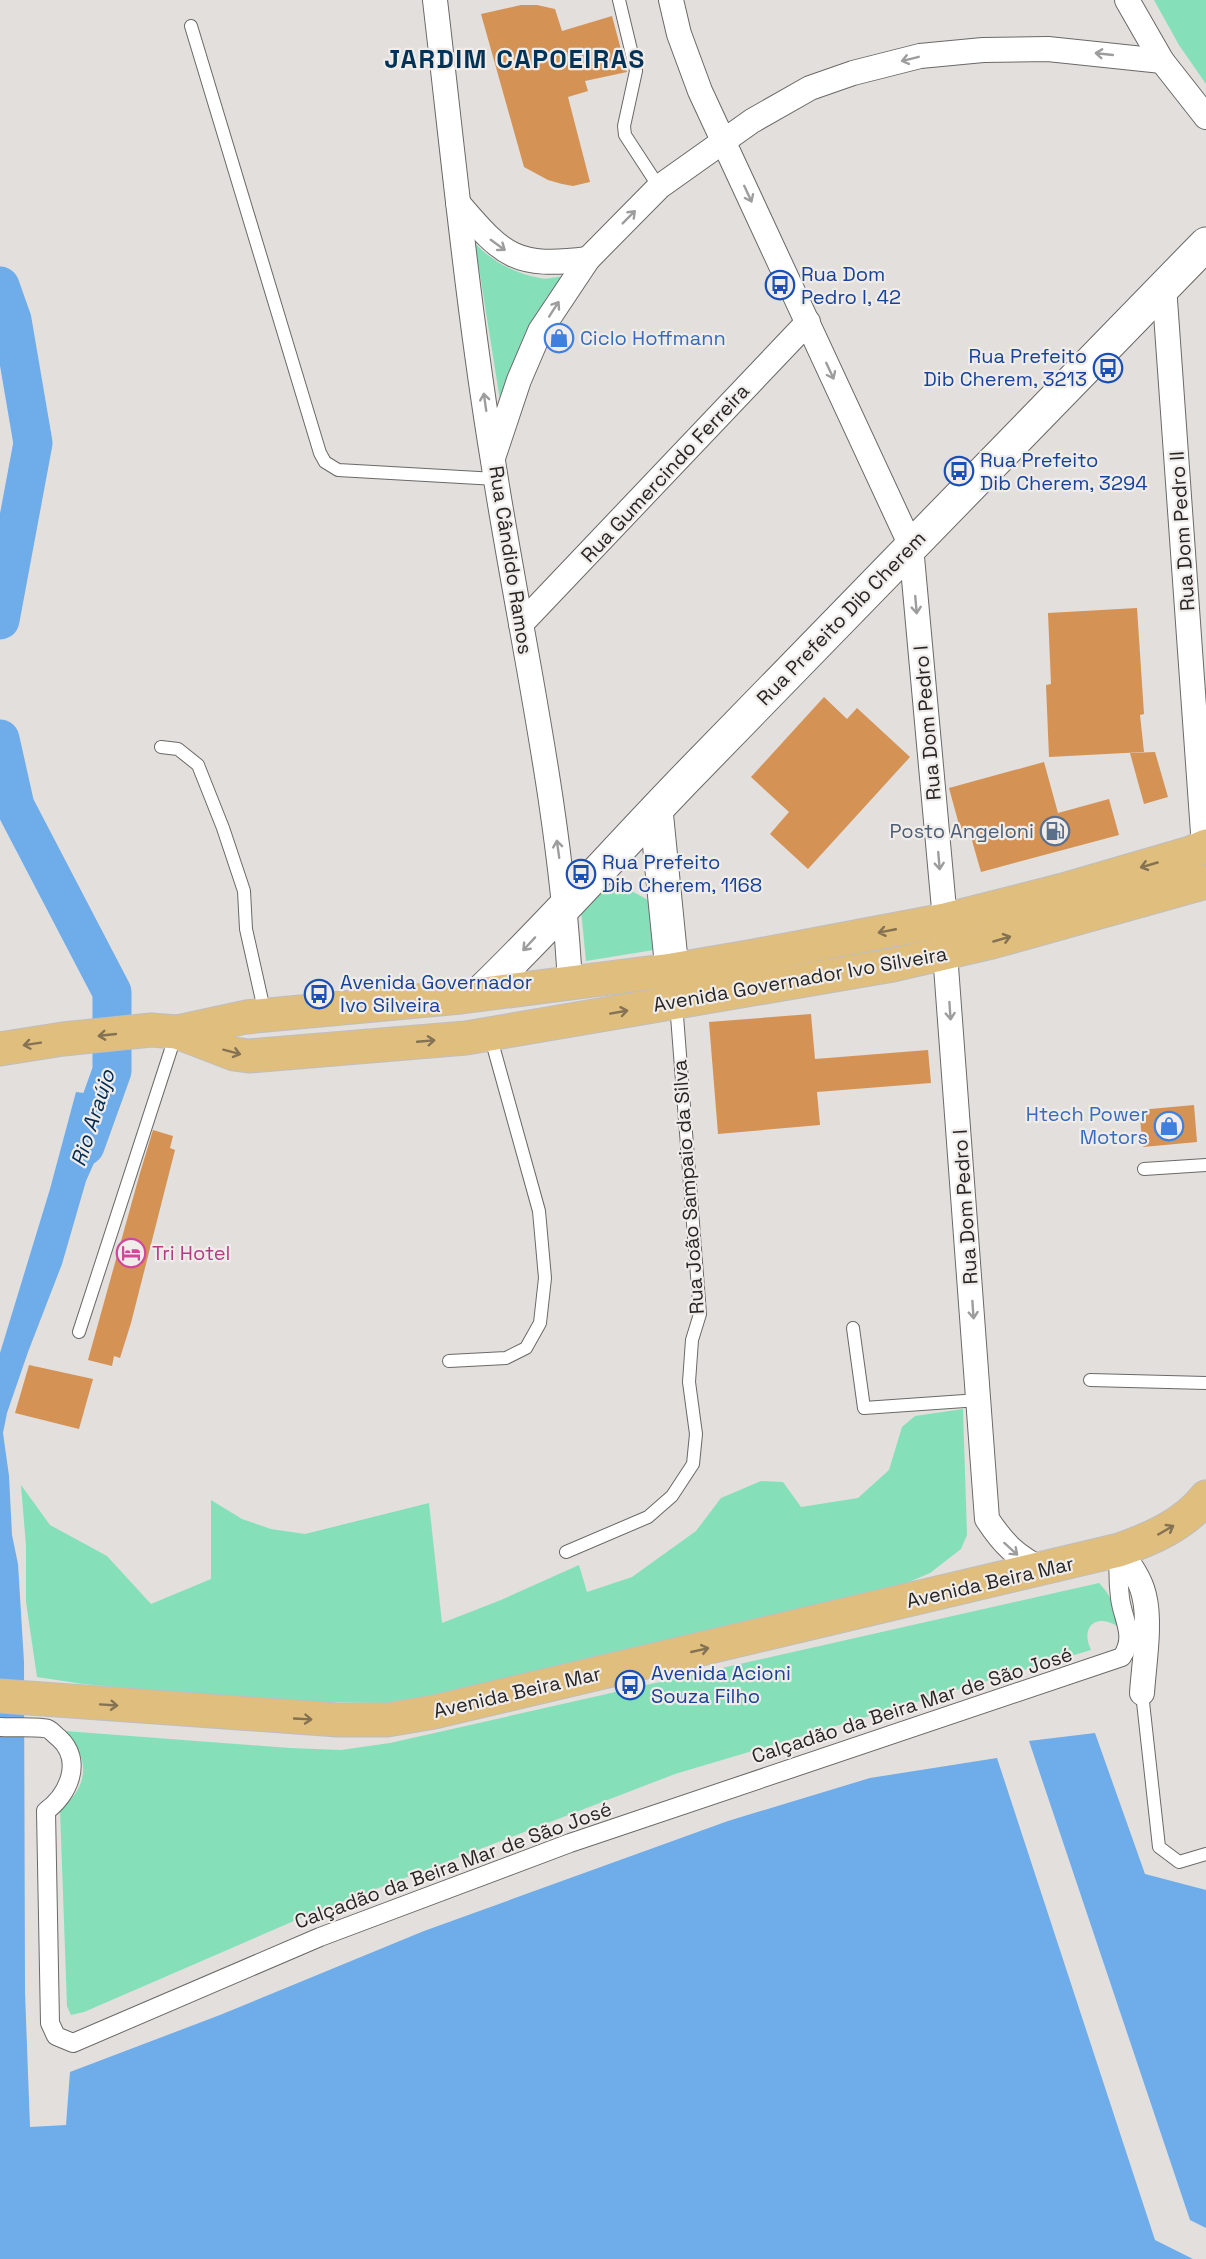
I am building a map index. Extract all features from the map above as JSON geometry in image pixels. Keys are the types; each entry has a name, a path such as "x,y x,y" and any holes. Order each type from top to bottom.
{"main road":[{"name":"Rua Prefeito Dib Cherem","path":"479,994 1206,244"},
{"path":"656,810 675,1002"},
{"name":"Avenida Governador Ivo Silveira","path":"164,1031 246,1017 570,984 672,970 945,920 1063,890 1205,847"},
{"path":"600,869 623,864 645,868 663,881"},
{"name":"Avenida Governador Ivo Silveira","path":"164,1031 234,1054 249,1056 490,1034 893,965 992,942 1206,882"},
{"path":"0,1049 63,1039 164,1031"},
{"name":"Avenida Beira Mar","path":"0,1696 49,1714 387,1720 434,1712 1043,1570 1119,1550 1149,1539 1178,1523 1206,1497"}],"street":[{"path":"435,0 458,203 494,470"},
{"name":"Rua Dom Pedro I","path":"671,0 690,66 911,546 945,920 945,953 987,1519 1001,1541 1020,1558 1043,1570"},
{"path":"1127,0 1162,61 1206,117"},
{"name":"Rua Cândido Ramos","path":"570,984 552,805 494,470 519,380 540,331 588,259 659,188 752,121 810,88 853,73 920,56 983,50 1048,49 1162,61"},
{"path":"458,203 488,238 511,255 553,264 588,259"},
{"name":"Rua Dom Pedro II","path":"1164,286 1205,847"},
{"name":"Rua Gumercindo Ferreira","path":"521,624 808,322"},
{"path":"1119,1550 1133,1569 1144,1594 1147,1617 1142,1693"},
{"name":"Calçadão da Beira Mar de São José","path":"49,1714 70,1757 71,1773 68,1788 59,1802 46,1811 50,2023 56,2036 73,2043 320,1937 570,1844 1122,1657 1129,1647 1129,1636 1118,1577 1119,1550"},
{"path":"0,1727 49,1714"}],"lane":[{"path":"619,0 636,71 624,126 625,135 659,188"},
{"path":"191,26 320,453 325,462 338,470 494,470"},
{"path":"161,747 178,748 198,765 223,828 244,891 246,929 265,1015"},
{"name":"Rua João Sampaio da Silva","path":"566,1552 648,1517 672,1496 693,1464 696,1434 689,1382 692,1340 700,1314 675,1002"},
{"path":"79,1332 164,1031"},
{"path":"449,1361 506,1358 526,1348 540,1323 545,1278 539,1211 490,1034"},
{"path":"1144,1169 1206,1165"},
{"path":"854,1328 864,1408 979,1400"},
{"path":"1090,1380 1206,1383"},
{"path":"1142,1693 1159,1847 1179,1862 1206,1854"}],"green space":[{"path":"1154,0 1206,0 1206,84 1179,45"},
{"path":"475,243 496,261 522,273 543,279 564,276 546,298 511,372 503,419"},
{"path":"628,889 648,900 654,950 586,961 581,910 601,890"},
{"path":"963,1409 967,1535 961,1549 930,1573 893,1589 456,1691 385,1703 266,1701 83,1684 37,1677 26,1602 26,1546 21,1485 50,1525 107,1556 151,1604 211,1579 211,1500 242,1519 271,1529 305,1534 429,1503 442,1623 501,1600 579,1565 587,1592 632,1577 696,1531 721,1498 761,1481 783,1482 801,1507 858,1498 889,1470 902,1427 915,1416"},
{"path":"1099,1583 1112,1603 1117,1626 1103,1621 1092,1624 1087,1635 1091,1650 675,1774 303,1917 84,2012 71,2015 67,2006 60,1810 77,1791 83,1772 79,1752 65,1731 341,1750 390,1743"}],"water":[{"path":"76,1092 123,1098 86,1181 62,1264 28,1352 7,1413 3,1433 9,1476 12,1535 18,1564 24,1662 25,1992 30,2127 66,2125 70,2072 220,2015 424,1931 728,1821 870,1778 997,1758 1155,2240 1193,2259 0,2259 0,1353 50,1189"},
{"path":"1095,1733 1145,1874 1206,1890 1206,2228 1190,2220 1029,1741"}],"building":[{"path":"521,5 537,5 555,9 562,31 612,16 627,72 585,81 588,91 568,97 590,182 573,186 562,184 548,180 524,167 481,14"},
{"path":"1137,608 1144,714 1140,715 1144,752 1049,757 1046,685 1051,684 1048,613"},
{"path":"824,697 847,719 857,708 910,757 808,869 770,834 789,812 751,777"},
{"path":"1155,752 1168,797 1144,804 1130,753"},
{"path":"1044,762 1058,813 1109,799 1119,835 981,872 969,830 961,832 949,788"},
{"path":"811,1014 815,1059 928,1050 931,1083 817,1092 820,1125 718,1134 709,1022"},
{"name":"Htech Power Motors","path":"1194,1105 1197,1142 1143,1147 1139,1110"},
{"name":"Tri Hotel","path":"153,1130 173,1136 170,1148 175,1150 131,1323 120,1358 114,1356 112,1366 88,1360"},
{"path":"29,1365 93,1379 79,1429 15,1413"}],"waterway":[{"name":"Rio Araújo","path":"0,286 12,320 33,443 0,620"},
{"name":"Rio Araújo","path":"0,739 15,806 112,992 112,1071 85,1146"}],"place":[{"name":"Rua Dom Pedro I, 42","path":"780,285"},
{"name":"Ciclo Hoffmann","path":"559,338"},
{"name":"Rua Prefeito Dib Cherem, 3213","path":"1108,368"},
{"name":"Rua Prefeito Dib Cherem, 3294","path":"959,471"},
{"name":"Posto Angeloni","path":"1055,831"},
{"name":"Rua Prefeito Dib Cherem, 1168","path":"581,874"},
{"name":"Avenida Governador Ivo Silveira","path":"319,994"},
{"name":"Htech Power Motors","path":"1169,1126"},
{"name":"Tri Hotel","path":"131,1253"},
{"name":"Avenida Acioni Souza Filho","path":"630,1685"}],"district":[{"name":"JARDIM CAPOEIRAS","path":"515,59"}]}
